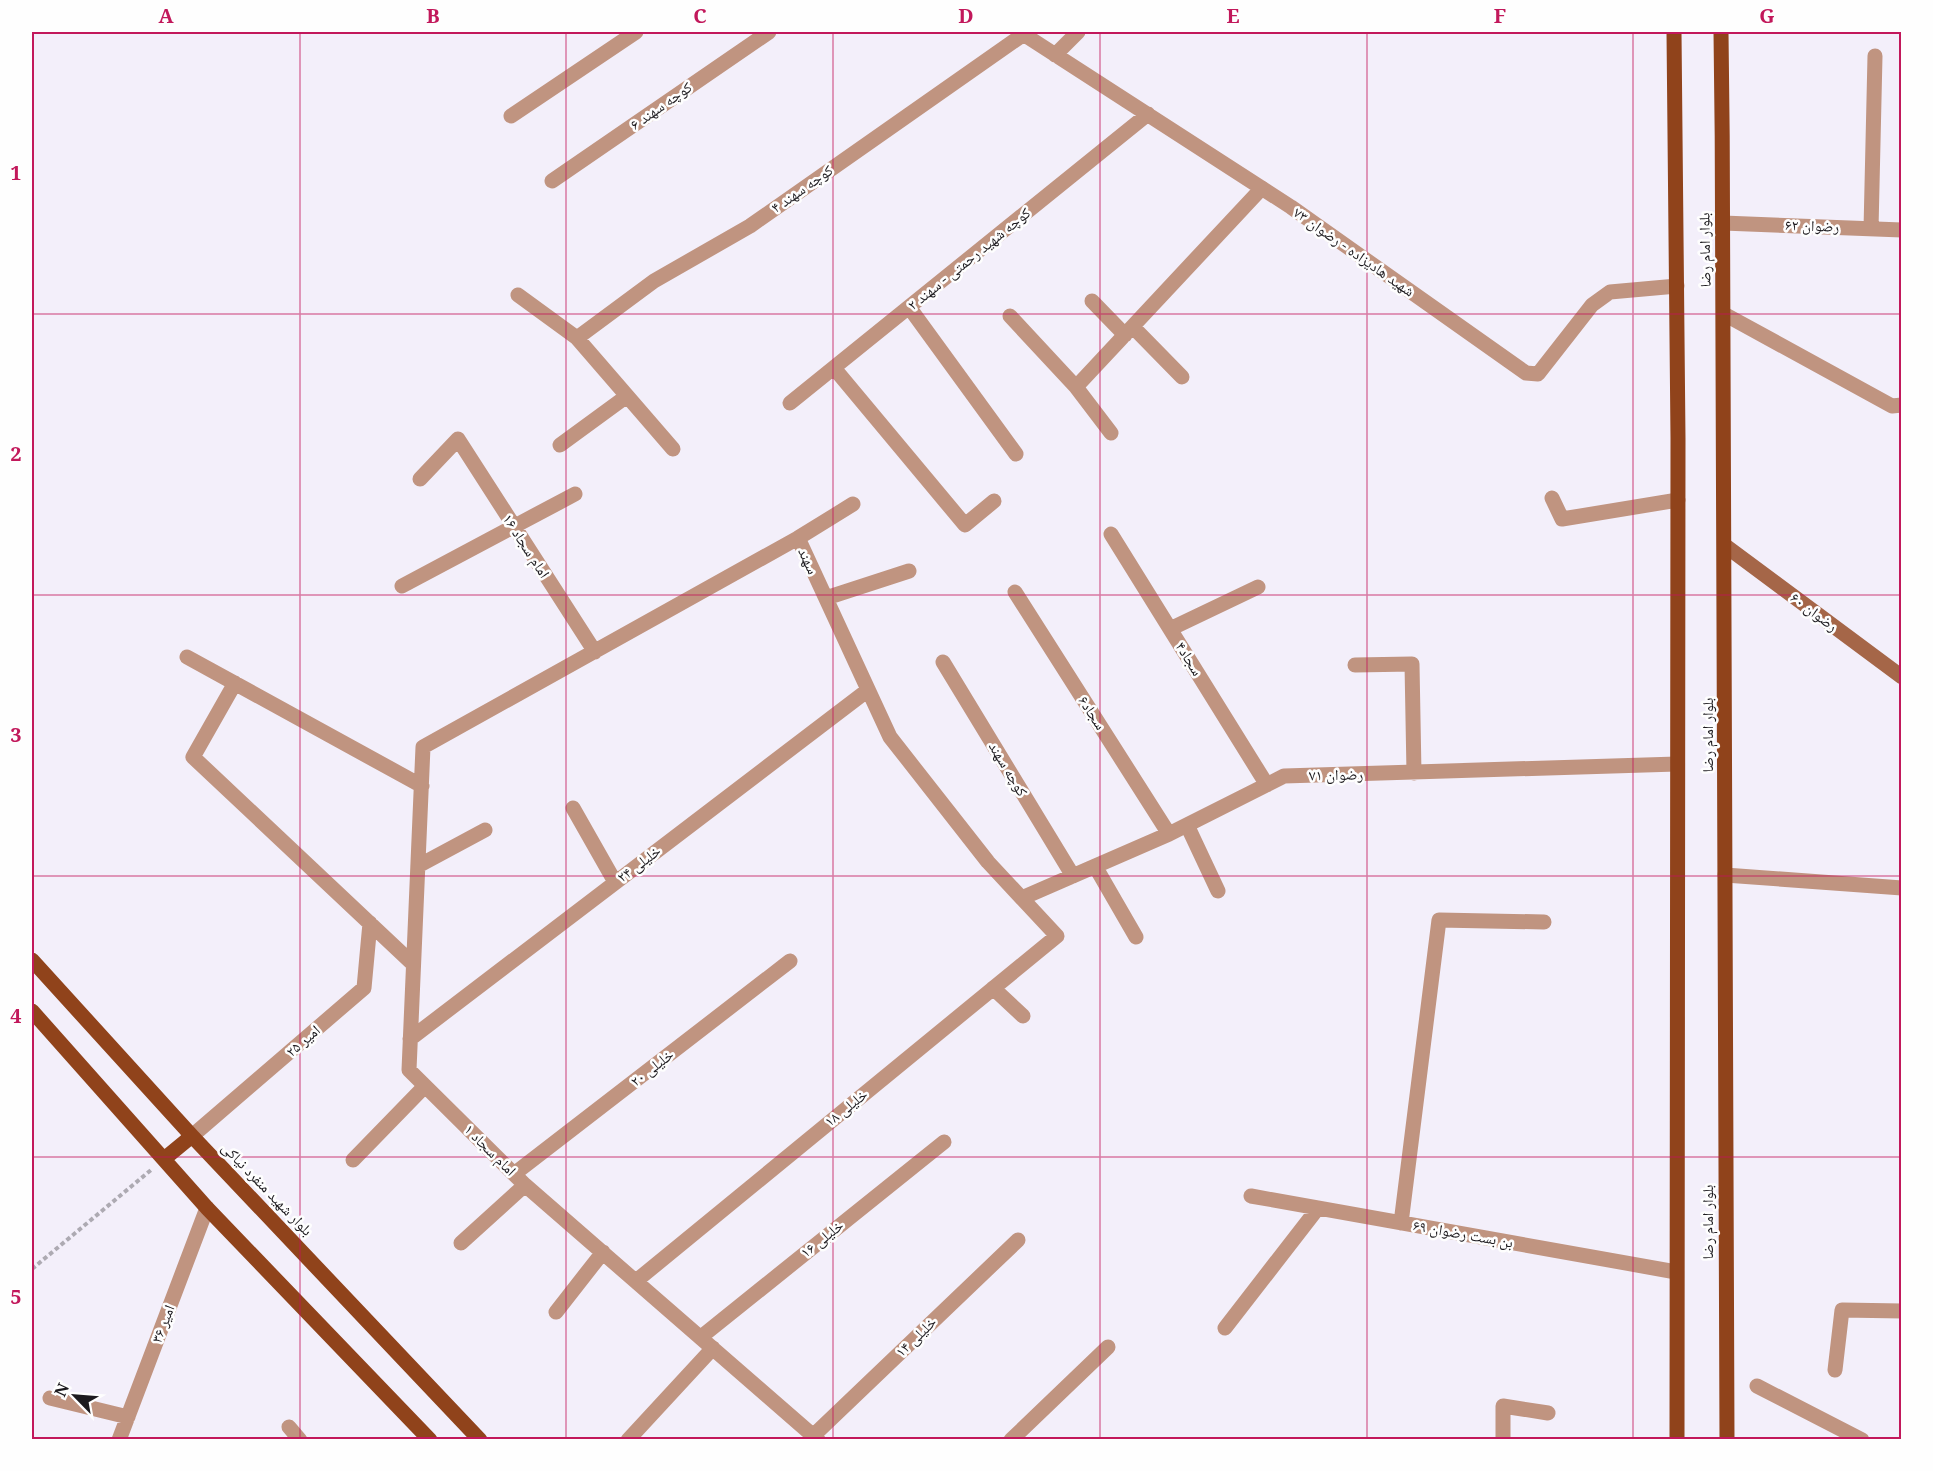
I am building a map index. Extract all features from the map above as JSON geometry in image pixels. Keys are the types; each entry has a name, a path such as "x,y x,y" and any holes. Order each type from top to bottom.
{"main road":[{"name":"بلوار امام رضا","path":"1674,32 1678,500 1677,1440"},
{"name":"بلوار امام رضا","path":"1721,32 1726,547 1727,1440"},
{"name":"رضوان ۶۰","path":"1726,547 1902,677"},
{"name":"بلوار شهید منفرد نیاکی","path":"32,960 192,1136 480,1440"},
{"path":"32,1011 207,1208 423,1437"},
{"path":"164,1159 192,1136"}],"street":[{"path":"512,117 636,32"},
{"name":"کوچه سهند ۶","path":"552,182 769,32"},
{"path":"1055,54 1078,32"},
{"name":"شهید هادیزاده - رضوان ۷۳","path":"1022,33 1262,188 1526,373 1538,374 1592,305 1610,292 1677,286"},
{"name":"کوچه سهند ۴","path":"577,338 654,281 750,226 1022,33"},
{"path":"1871,229 1875,56"},
{"name":"کوچه شهید رحمتی - سهند ۲","path":"790,403 1148,114"},
{"path":"1076,387 1262,188"},
{"name":"رضوان ۶۲","path":"1723,223 1902,230"},
{"path":"518,295 577,338 673,449"},
{"path":"1092,301 1182,377"},
{"path":"909,307 1016,454"},
{"path":"1724,314 1892,406 1902,405"},
{"path":"1010,316 1076,387 1112,433"},
{"path":"834,368 965,525 994,501"},
{"path":"561,445 627,396"},
{"name":"امام سجاد ۱۶","path":"420,479 458,440 595,652"},
{"path":"402,586 575,494"},
{"path":"1552,498 1562,519 1678,500"},
{"path":"798,538 853,504"},
{"name":"سجاد۴","path":"1111,534 1267,784"},
{"name":"سهند","path":"423,747 798,538 890,737 988,862 1057,936"},
{"path":"826,598 909,571"},
{"path":"1170,629 1258,587"},
{"name":"سجاد۶","path":"1015,592 1169,834"},
{"path":"187,657 422,786"},
{"name":"كوچه سهند","path":"943,662 1072,876"},
{"path":"1355,665 1412,664 1414,772"},
{"path":"235,683 193,757 414,964"},
{"name":"خلیلی ۲۴","path":"410,1039 868,690"},
{"name":"امام سجاد ۱","path":"423,747 408,1070 520,1179 816,1437"},
{"name":"رضوان ۷۱","path":"1022,898 1169,834 1284,776 1677,764"},
{"path":"573,808 615,882"},
{"path":"1187,825 1218,891"},
{"path":"418,866 485,830"},
{"path":"1095,866 1136,937"},
{"path":"1725,875 1902,888"},
{"path":"1401,1223 1440,920 1544,922"},
{"name":"امیر ۲۵","path":"192,1136 364,988 369,923"},
{"name":"خلیلی ۱۸","path":"636,1281 1057,936"},
{"name":"خلیلی ۲۰","path":"461,1243 520,1179 790,961"},
{"path":"993,988 1023,1016"},
{"path":"353,1160 425,1086"},
{"name":"خلیلی ۱۶","path":"701,1337 944,1142"},
{"name":"بن بست رضوان ۶۹","path":"1251,1197 1676,1272"},
{"name":"امیر ۳۶","path":"119,1440 207,1208"},
{"path":"1225,1328 1318,1208"},
{"name":"خلیلی ۱۴","path":"816,1437 1018,1240"},
{"path":"556,1312 603,1252"},
{"path":"1835,1370 1842,1310 1902,1311"},
{"path":"1011,1440 1108,1347"},
{"path":"627,1440 714,1348"},
{"path":"1757,1386 1862,1440"},
{"path":"50,1398 128,1417"},
{"path":"1503,1440 1503,1406 1548,1413"},
{"path":"288,1426 300,1440"}],"path":[{"path":"32,1269 164,1159"}]}
